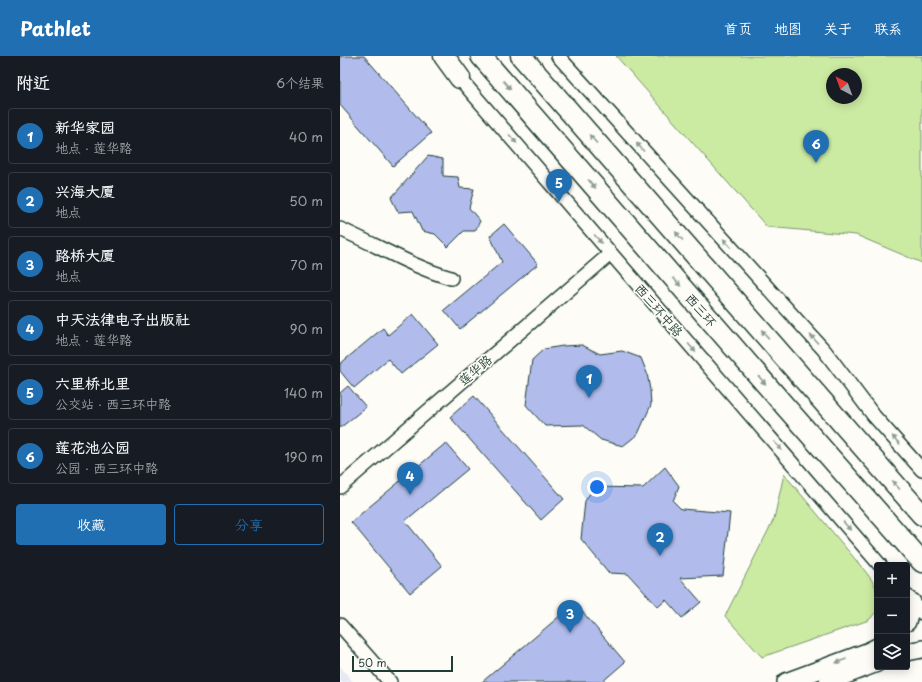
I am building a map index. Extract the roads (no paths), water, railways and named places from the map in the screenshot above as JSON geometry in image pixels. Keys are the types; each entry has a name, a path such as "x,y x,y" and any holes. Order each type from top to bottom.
{"highway":[{"path":"444,56 460,78"},
{"name":"西三环","path":"481,56 922,562"},
{"path":"521,56 922,515"}],"main road":[{"path":"910,614 914,604"},
{"path":"786,682 874,648"},
{"path":"910,651 922,649"},
{"path":"828,682 874,664"}],"street":[{"name":"西三环中路","path":"438,56 460,78 610,254 877,562"},
{"path":"558,56 824,350 874,416 922,470"},
{"path":"340,229 404,260 437,274 451,278"},
{"name":"莲华路","path":"340,487 610,254"},
{"path":"340,625 390,682"}],"place":[{"name":"莲花池公园","path":"816,163"},
{"name":"六里桥北里","path":"559,202"},
{"name":"新华家园","path":"589,398"},
{"name":"中天法律电子出版社","path":"410,495"},
{"name":"兴海大厦","path":"660,556"},
{"name":"路桥大厦","path":"570,633"}]}
